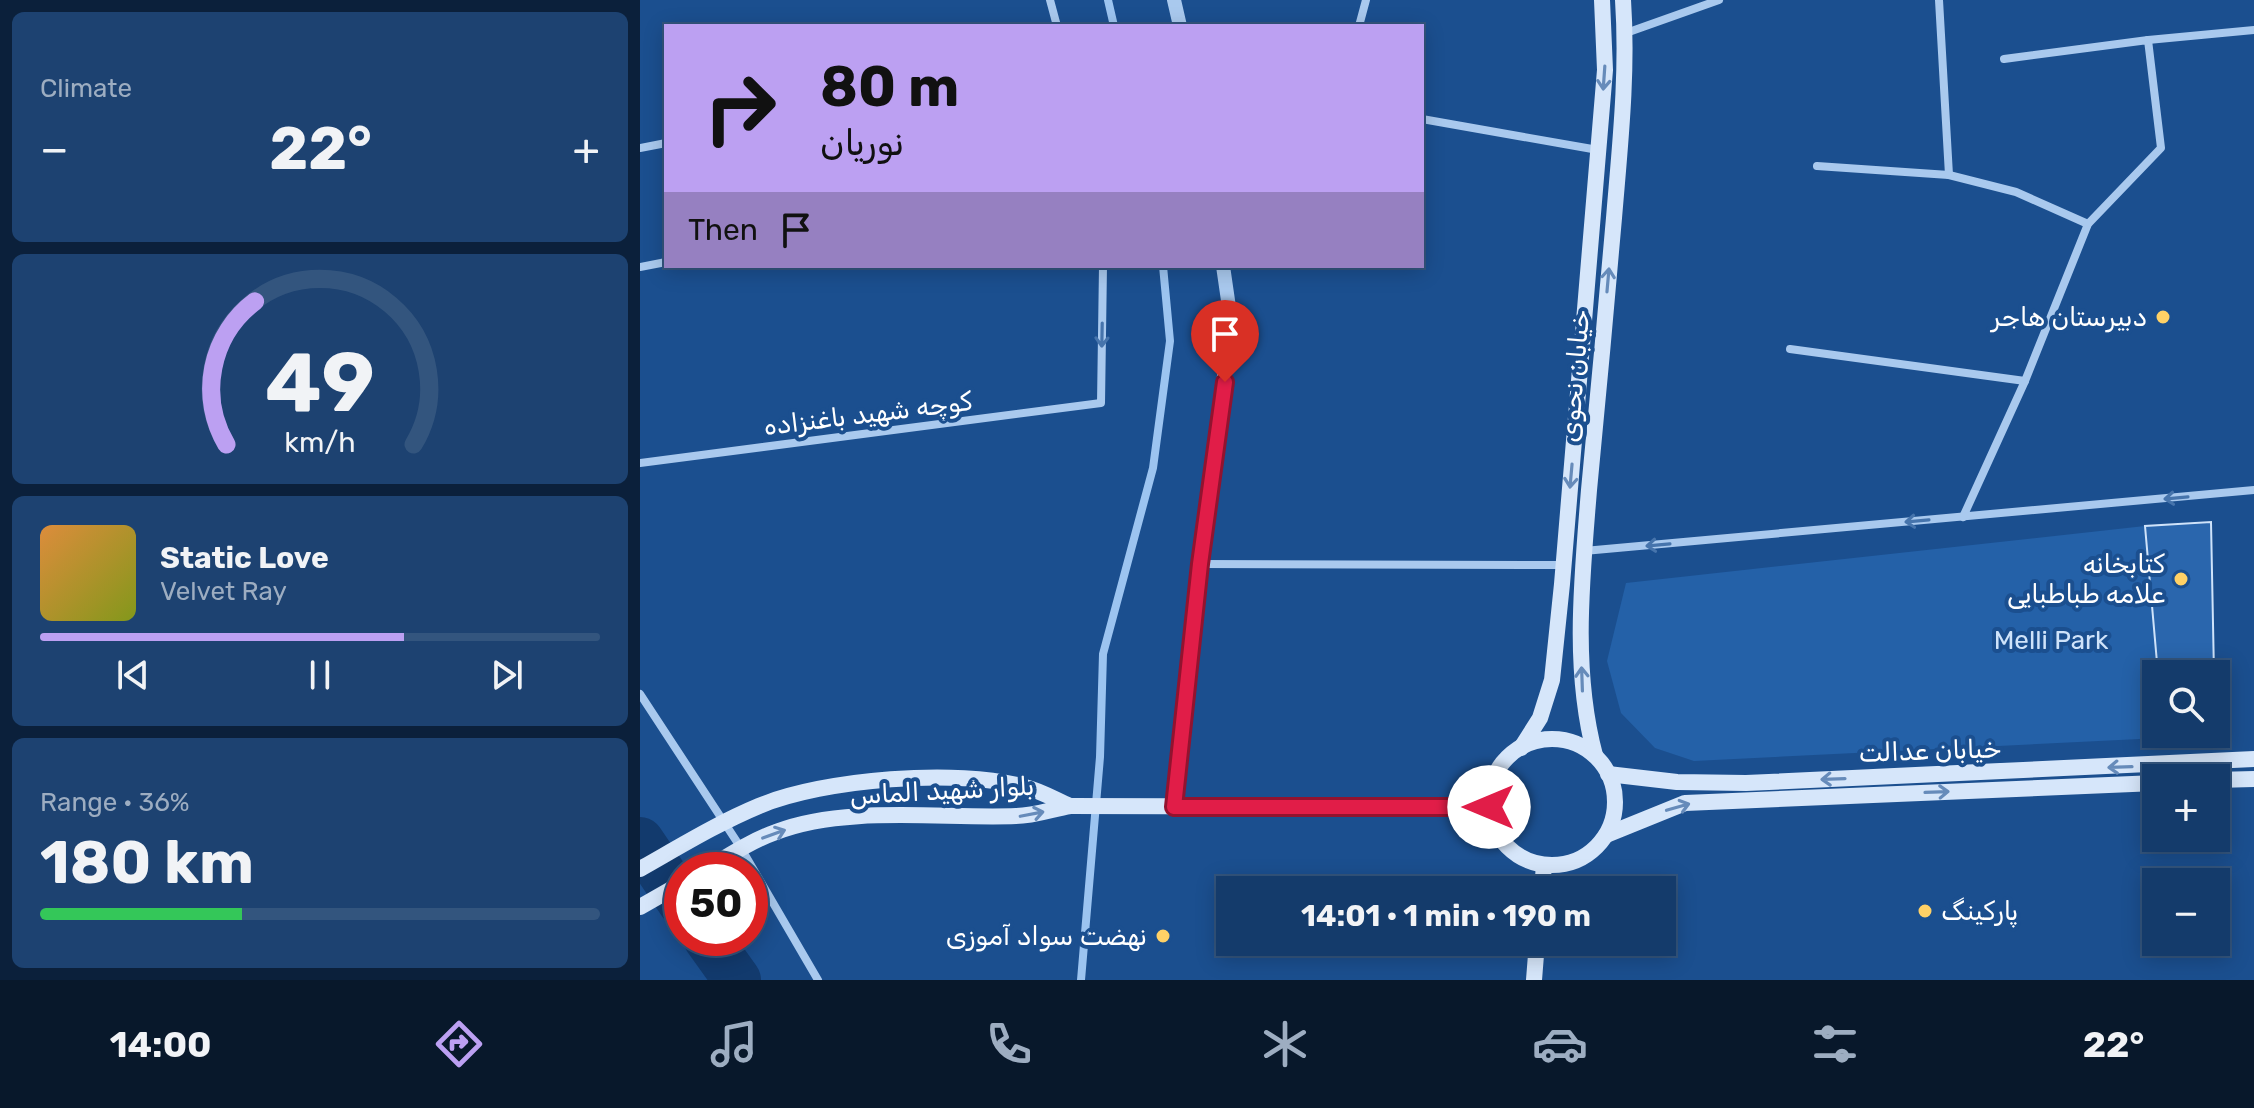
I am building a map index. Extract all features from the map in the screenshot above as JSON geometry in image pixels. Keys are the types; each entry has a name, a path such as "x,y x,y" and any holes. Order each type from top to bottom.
{"main road":[{"name":"خیابان نحوی","path":"1521,748 1540,718 1552,680 1605,70 1602,0"},
{"name":"خیابان نحوی","path":"1595,755 1585,717 1581,682 1584,551 1620,145 1626,33 1623,0"},
{"path":"1551,739 1582,747 1595,755 1608,774 1615,805 1606,835 1594,849 1579,859 1544,865 1524,859 1506,846 1494,828 1489,807 1497,773 1507,759 1521,748 1551,739"},
{"name":"خیابان عدالت","path":"1608,774 1677,782 1746,783 2254,759"},
{"name":"بلوار شهید الماس","path":"640,869 762,804 822,789 885,779 952,778 1025,786 1070,806"},
{"path":"2230,780 2254,779"},
{"name":"خیابان عدالت","path":"1606,835 1685,803 2142,784"},
{"path":"1070,806 1489,807"},
{"name":"بلوار شهید الماس","path":"734,852 779,831 832,820 898,815 1018,816 1070,806"},
{"path":"1543,876 1544,865"},
{"path":"640,907 664,893"},
{"path":"1534,980 1536,956"}],"street":[{"path":"1050,0 1056,24"},
{"path":"1174,0 1180,24"},
{"path":"1360,24 1366,0"},
{"path":"1626,33 1719,0"},
{"path":"1939,0 1949,175"},
{"path":"2004,59 2254,30"},
{"path":"1963,517 2025,381 2088,224 2161,148 2148,40"},
{"path":"1424,119 1598,150"},
{"path":"640,149 664,143"},
{"path":"1817,166 1949,175 2016,192 2088,224"},
{"path":"640,267 664,262"},
{"name":"کوچه شهید باغنزاده","path":"640,463 1101,403 1103,268"},
{"path":"1174,807 1200,564 1231,321 1223,268"},
{"path":"1790,349 2025,381"},
{"path":"1584,551 2254,490"},
{"path":"1200,564 1564,565"},
{"path":"640,694 741,848 818,980"}],"green space":[{"name":"Melli Park","path":"2145,526 2156,660 2142,660 2142,739 1694,761 1655,748 1621,713 1607,661 1626,583"}],"building":[{"name":"کتابخانه علامه طباطبایی","path":"2211,522 2214,660 2157,660 2145,526"}],"waterway":[{"path":"1108,0 1114,24"},
{"path":"1081,980 1100,757 1103,654 1153,468 1170,341 1163,268"},
{"path":"640,841 664,876"},
{"path":"720,956 737,980"}],"place":[{"name":"دبیرستان هاجر","path":"2163,317"},
{"name":"کتابخانه علامه طباطبایی","path":"2181,579"},
{"name":"پارکینگ","path":"1925,911"},
{"name":"نهضت سواد آموزی","path":"1163,936"}],"route":[{"path":"1225,382 1200,564 1174,807 1489,807"}]}
